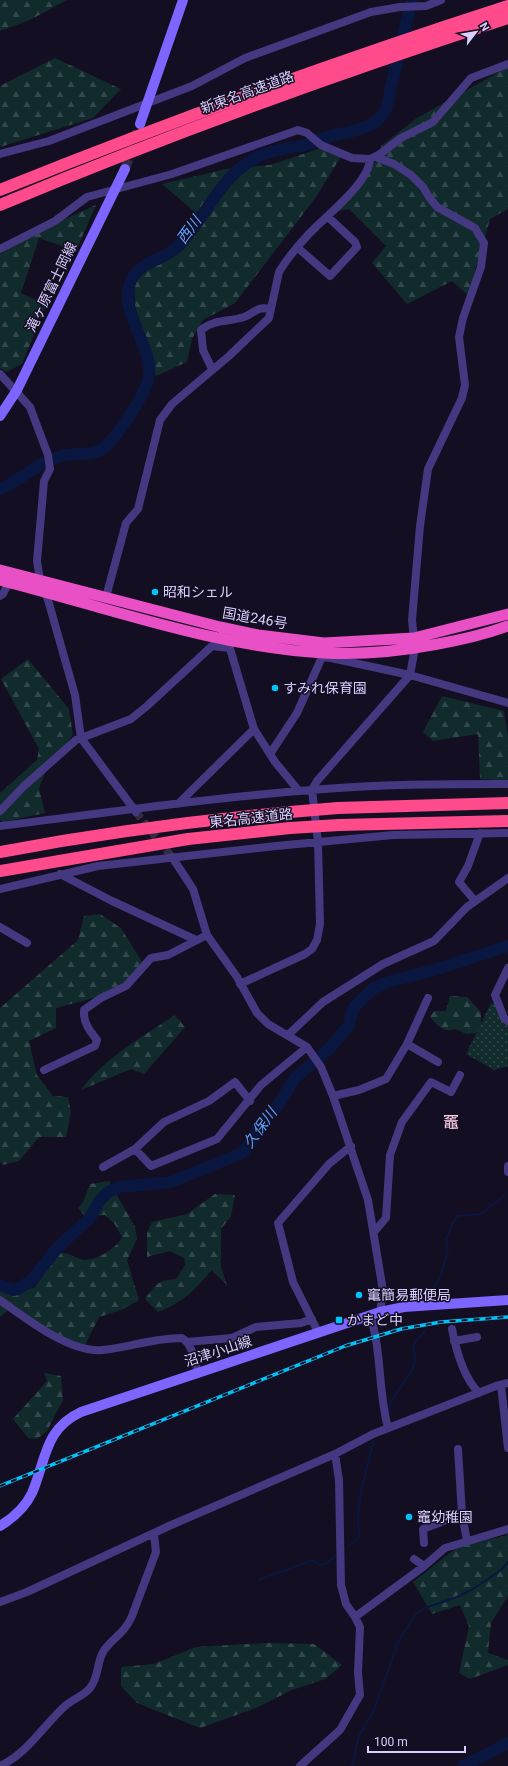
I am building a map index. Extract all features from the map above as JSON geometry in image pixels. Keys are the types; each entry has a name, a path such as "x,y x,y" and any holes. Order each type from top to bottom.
{"highway":[{"name":"新東名高速道路","path":"0,205 186,130 378,60 421,40 508,6"},
{"name":"新東名高速道路","path":"0,190 78,159 379,48 421,40 508,18"},
{"name":"国道246号","path":"0,570 220,627 288,639 324,643 415,643 455,641 508,626"},
{"name":"国道246号","path":"5,581 229,644 325,653 368,653 415,643 508,614"},
{"name":"東名高速道路","path":"0,852 124,832 218,819 290,812 338,808 508,803"},
{"name":"東名高速道路","path":"0,870 188,839 290,828 339,825 508,821"}],"main road":[{"path":"140,124 183,0"},
{"name":"滝ヶ原富士岡線","path":"0,416 17,390 124,169"},
{"name":"沼津小山線","path":"0,1526 18,1513 32,1494 52,1437 67,1420 88,1410 375,1314 404,1307 508,1300"}],"street":[{"path":"0,154 49,141 147,102 192,86 246,58 371,12 400,7 426,6 440,0"},
{"path":"106,597 126,523 138,509 160,420 172,404 229,356 269,318 279,272 307,236 355,189 373,158 396,141 433,122 471,78 508,64"},
{"path":"0,248 55,221 87,197 172,174 298,130 305,131 321,145 352,158 373,158 394,164 412,176 423,187 437,207 475,228 484,243 481,267 463,318 459,337 465,385 462,398 428,469 420,526 413,612 415,643 410,675 317,781 312,790 318,842 320,924 314,944 305,954 240,984"},
{"path":"298,248 330,276 357,247 355,242 328,217"},
{"path":"212,369 203,350 201,330 213,323 245,317 251,312 262,308 270,309"},
{"path":"0,374 17,390 30,407 48,455 50,469 44,481 40,518 40,546 38,561 40,580 46,592 75,695 81,738 135,810"},
{"path":"0,596 3,594 5,581"},
{"path":"0,811 24,786 76,740 131,719 212,646 229,644 254,729 270,754 299,791"},
{"path":"270,754 296,713 322,657 410,675 508,703"},
{"path":"178,804 254,729"},
{"path":"0,826 299,791 411,784 508,784"},
{"path":"475,901 460,882 468,866 480,833"},
{"path":"0,889 98,866 172,857 393,835 508,833"},
{"path":"172,857 194,889 207,935 261,1018 307,1047 321,1067 333,1096 368,1200 374,1232 383,1291 375,1314 383,1410 388,1428"},
{"path":"60,874 112,901 196,940"},
{"path":"288,1035 323,1002 383,964 434,941 467,907 508,878"},
{"path":"0,927 27,943"},
{"path":"44,1070 95,1046 97,1040 86,1026 83,1017 84,1010 101,998 126,986 150,958 160,955 168,955 207,935"},
{"path":"508,968 495,995 504,1018 508,1021"},
{"path":"333,1096 359,1090 386,1079 407,1044 428,998"},
{"path":"407,1044 438,1062"},
{"path":"135,1150 152,1166 217,1139 250,1101 261,1085 307,1047"},
{"path":"374,1232 386,1218 390,1155 402,1122 431,1082 451,1092 460,1075"},
{"path":"104,1166 135,1150 164,1122 209,1101 235,1082 250,1101"},
{"path":"318,1332 293,1282 278,1223 329,1164 351,1146"},
{"path":"508,1166 508,1172"},
{"path":"0,1300 32,1324 85,1349 102,1350 182,1338 187,1342 191,1350 198,1372"},
{"path":"187,1342 232,1338 256,1327 301,1323 312,1319"},
{"path":"452,1329 454,1341 472,1386 479,1393"},
{"path":"454,1341 477,1337"},
{"path":"0,1602 27,1592 335,1454 388,1428 505,1384 508,1448"},
{"path":"458,1449 462,1514 467,1541"},
{"path":"300,1766 340,1730 360,1695 358,1673 360,1627 343,1599 341,1586 339,1480 335,1454"},
{"path":"424,1543 423,1529 462,1514"},
{"path":"355,1617 424,1566 445,1548 508,1529"},
{"path":"0,1766 15,1757 66,1706 90,1689 98,1675 101,1654 106,1647 128,1626 156,1552 154,1534"},
{"path":"414,1559 424,1566"}],"green space":[{"path":"0,0 67,0 30,20 0,31"},
{"path":"55,58 121,89 93,118 0,147 0,86"},
{"path":"508,67 508,209 490,219 468,295 452,281 407,304 372,263 386,246 349,209 333,212 368,171 379,154 381,146 417,118"},
{"path":"321,148 342,155 316,197 235,303 203,320 192,339 187,362 156,376 135,305 134,275 177,248 196,213 162,184 226,169 270,165"},
{"path":"96,205 76,251 39,238 21,293 46,305 22,364 6,372 0,368 0,254 49,226"},
{"path":"28,659 69,709 73,735 46,771 39,788 45,813 3,822 0,820 0,793 37,760 39,749 1,679"},
{"path":"442,696 504,711 508,737 508,781 480,779 478,734 433,741 423,732"},
{"path":"100,914 121,928 142,962 134,983 109,994 56,1008 56,1028 29,1041 37,1075 53,1096 68,1097 71,1112 66,1137 39,1137 19,1161 3,1165 0,1161 0,1008 78,940 84,916"},
{"path":"450,996 467,997 481,1012 481,1027 476,1033 466,1034 456,1029 448,1030 441,1028 430,1017 434,1011 446,1011"},
{"path":"491,1003 496,1004 500,1019 508,1026 508,1066 494,1070 466,1054"},
{"path":"175,1015 185,1027 144,1074 131,1069 81,1090 100,1068 112,1058"},
{"path":"109,1181 135,1227 137,1239 127,1260 139,1300 124,1309 99,1317 83,1349 11,1308 0,1317 0,1284 17,1291 34,1288 60,1253 85,1260 101,1256 116,1245 122,1237 114,1223 105,1215 85,1216 78,1208 83,1202 90,1184"},
{"path":"215,1194 235,1195 231,1216 221,1229 221,1267 227,1285 212,1270 188,1295 176,1304 158,1312 145,1299 161,1282 176,1279 185,1265 184,1258 170,1251 147,1257 147,1233 152,1222 187,1214"},
{"path":"44,1373 61,1376 63,1400 47,1431 37,1439 28,1438 13,1419 47,1381"},
{"path":"508,1534 508,1596 491,1623 488,1653 508,1660 508,1665 470,1679 459,1673 469,1626 460,1605 432,1614 413,1582 460,1545 505,1536"},
{"path":"266,1643 314,1644 342,1665 325,1679 292,1690 256,1708 200,1728 137,1703 121,1686 121,1667 154,1664 196,1647"}],"waterway":[{"name":"西川","path":"0,489 16,481 45,462 61,456 99,451 112,440 127,420 143,394 147,384 149,370 143,343 131,315 128,302 128,288 134,275 143,266 167,254 177,247 197,223 214,197 234,174 246,164 271,152 308,144 323,138 366,127 380,118 388,104 412,0"},
{"name":"久保川","path":"0,1285 13,1290 18,1289 32,1280 59,1246 90,1218 100,1200 108,1192 119,1187 171,1182 242,1153 251,1142 259,1127 277,1107 295,1078 331,1047 349,1025 353,1009 374,988 391,981 434,970 508,946"},
{"path":"429,1297 441,1275 448,1251 446,1239 455,1219 458,1216 481,1214 506,1194"},
{"path":"389,1412 390,1404 394,1396 414,1365 415,1357 413,1348 415,1342 425,1331"},
{"path":"349,1546 360,1537 358,1514 362,1489 374,1441"},
{"path":"259,1580 312,1560 320,1565 327,1563 335,1556"},
{"path":"352,1766 359,1736 374,1710 398,1642 416,1614 425,1608 457,1597 473,1589 501,1570 508,1562"},
{"path":"463,1766 508,1743"}],"tunnel":[{"path":"125,169 140,124"},
{"path":"136,812 172,857"}],"railway":[{"path":"0,1486 345,1346 401,1329 441,1322 508,1317"}],"place":[{"name":"昭和シェル","path":"155,592"},
{"name":"すみれ保育園","path":"275,688"},
{"name":"竃簡易郵便局","path":"359,1295"},
{"name":"かまど中","path":"339,1320"},
{"name":"竈幼稚園","path":"409,1517"}],"district":[{"name":"竈","path":"451,1122"}]}
